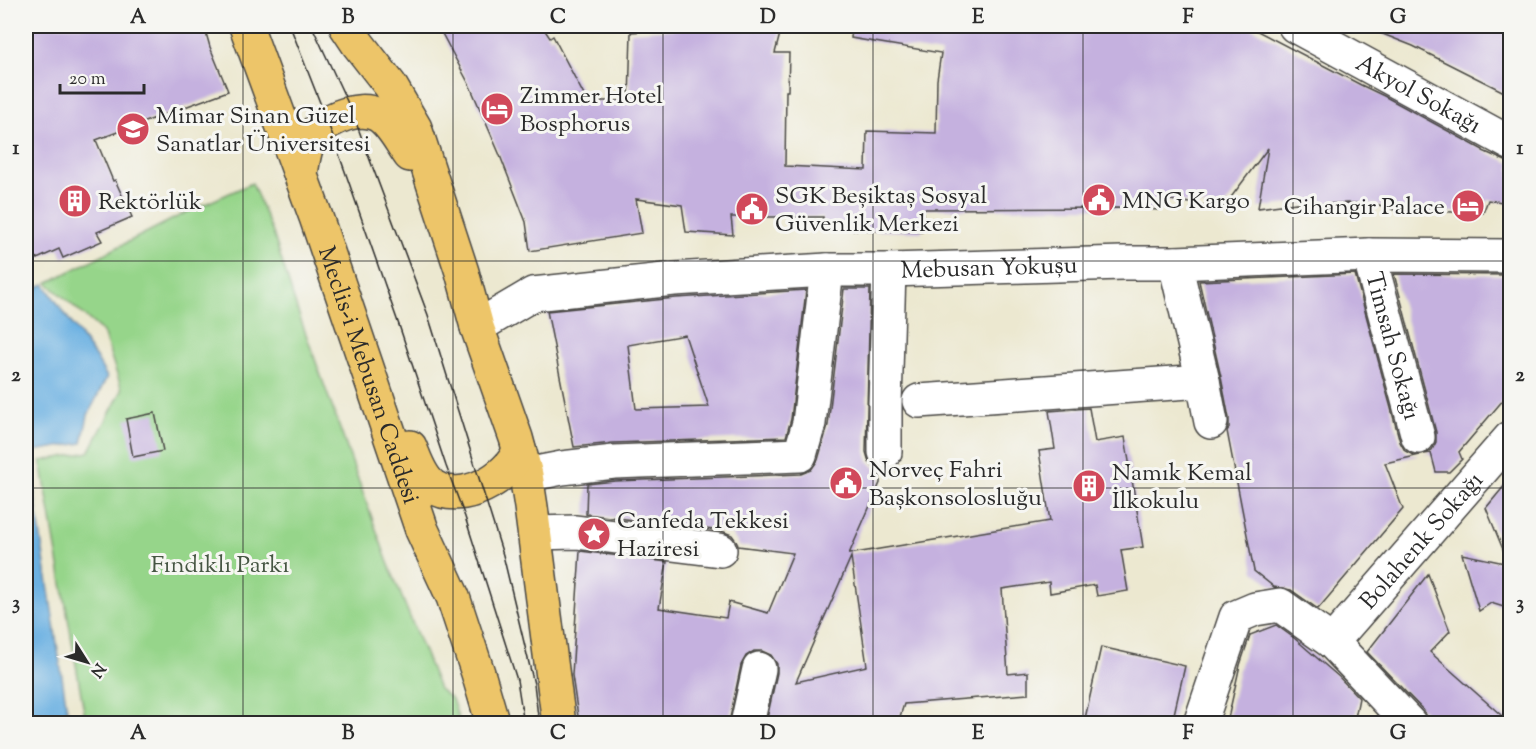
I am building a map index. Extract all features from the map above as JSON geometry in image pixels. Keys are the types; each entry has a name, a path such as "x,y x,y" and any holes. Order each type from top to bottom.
{"main road":[{"name":"Meclis-i Mebusan Caddesi","path":"246,26 301,173 422,530 453,597 492,723"},
{"path":"346,26 390,85 415,128 522,462 535,533 559,723"},
{"path":"301,173 308,142 316,130 341,116 365,111 378,115 387,122 435,191"},
{"path":"378,395 403,430 417,465 424,478 433,487 446,493 467,491 492,481 516,459 522,462"}],"street":[{"name":"Akyol Sokağı","path":"1295,26 1510,143"},
{"name":"Mebusan Yokuşu","path":"477,327 533,294 674,279 827,270 1174,263 1369,255 1510,256"},
{"name":"Timsah Sokağı","path":"1369,255 1418,437"},
{"path":"1174,263 1211,422"},
{"path":"522,462 562,468 614,462 800,455 809,423 827,270"},
{"path":"885,452 889,270"},
{"path":"919,401 1203,381"},
{"name":"Bolahenk Sokağı","path":"1332,642 1510,438"},
{"path":"535,533 576,532 720,550"},
{"path":"1200,723 1236,617 1255,609 1280,605 1332,642 1410,723"},
{"path":"747,723 759,669"}],"green space":[{"name":"Fındıklı Parkı","path":"252,183 273,233 297,309 387,560 439,689 452,699 460,723 314,720 313,724 86,723 41,461 89,452 122,390 103,332 47,283 183,214"}],"water":[{"path":"44,284 107,377 88,415 82,443 28,452 69,723 26,723 26,294"}],"building":[{"name":"Mimar Sinan Güzel Sanatlar Üniversitesi","path":"26,26 204,26 228,91 96,140 113,181 115,180 132,217 97,232 102,241 63,258 59,249 37,259 32,248 26,250"},
{"path":"438,26 542,26 550,38 553,36 587,101 629,101 631,32 722,26 782,26 775,53 789,53 785,166 866,170 867,131 936,133 937,80 941,53 851,38 852,26 1248,26 1384,96 1483,151 1510,163 1510,203 1488,200 1483,213 1394,210 1376,204 1347,203 1296,203 1258,208 1268,148 1223,208 1164,199 1160,210 1123,208 923,209 922,232 822,229 823,217 731,217 733,235 686,232 682,205 636,199 642,233 530,251 526,222 499,153 470,86"},
{"path":"1365,26 1510,26 1510,95 1413,46"},
{"path":"1355,274 1400,442 1405,451 1413,455 1420,455 1385,463 1403,509 1318,609 1291,590 1274,587 1254,571 1227,431 1229,418 1199,281"},
{"path":"1394,274 1510,275 1510,392 1459,452 1462,459 1449,472 1436,472 1431,453 1424,454 1432,450 1436,442 1436,432"},
{"path":"844,289 870,289 866,452 869,462 875,468 880,469 880,483 849,554 1050,521 1039,451 1055,449 1049,411 1089,408 1095,442 1125,437 1143,547 1121,550 1128,591 1097,596 1095,585 1050,593 1049,582 1002,589 1008,674 1028,672 1028,694 904,704 898,723 766,723 777,664 771,655 762,651 754,651 746,656 741,665 729,723 579,723 572,675 580,551 667,562 659,608 726,618 729,602 768,613 793,553 738,546 732,535 722,531 586,514 587,484 801,474 811,470 818,460 828,425","holes":["851,557 867,666 796,682"]},
{"path":"806,290 791,419 786,437 613,443 574,447 547,311 676,298","holes":["685,335 709,407 636,409 628,345"]},
{"path":"155,413 163,451 133,457 126,419"},
{"path":"1510,479 1510,609 1491,603 1479,611 1462,554 1509,564 1486,508"},
{"path":"1428,574 1450,631 1430,652 1510,723 1428,723 1424,711 1367,652"},
{"path":"1276,625 1339,677 1359,698 1354,723 1227,723 1240,665 1250,635"},
{"path":"1101,647 1185,666 1172,723 1084,723"}],"tram line":[{"path":"290,26 328,123 465,517 517,680 524,724"},
{"path":"312,26 352,112 428,315 503,555 534,684 539,724"}],"place":[{"name":"Zimmer Hotel Bosphorus","path":"497,109"},
{"name":"Mimar Sinan Güzel Sanatlar Üniversitesi","path":"133,129"},
{"name":"MNG Kargo","path":"1099,200"},
{"name":"Rektörlük","path":"75,201"},
{"name":"Cihangir Palace","path":"1468,206"},
{"name":"SGK Beşiktaş Sosyal Güvenlik Merkezi","path":"752,209"},
{"name":"Norveç Fahri Başkonsolosluğu","path":"846,483"},
{"name":"Namık Kemal İlkokulu","path":"1089,486"},
{"name":"Canfeda Tekkesi Haziresi","path":"594,534"}]}
